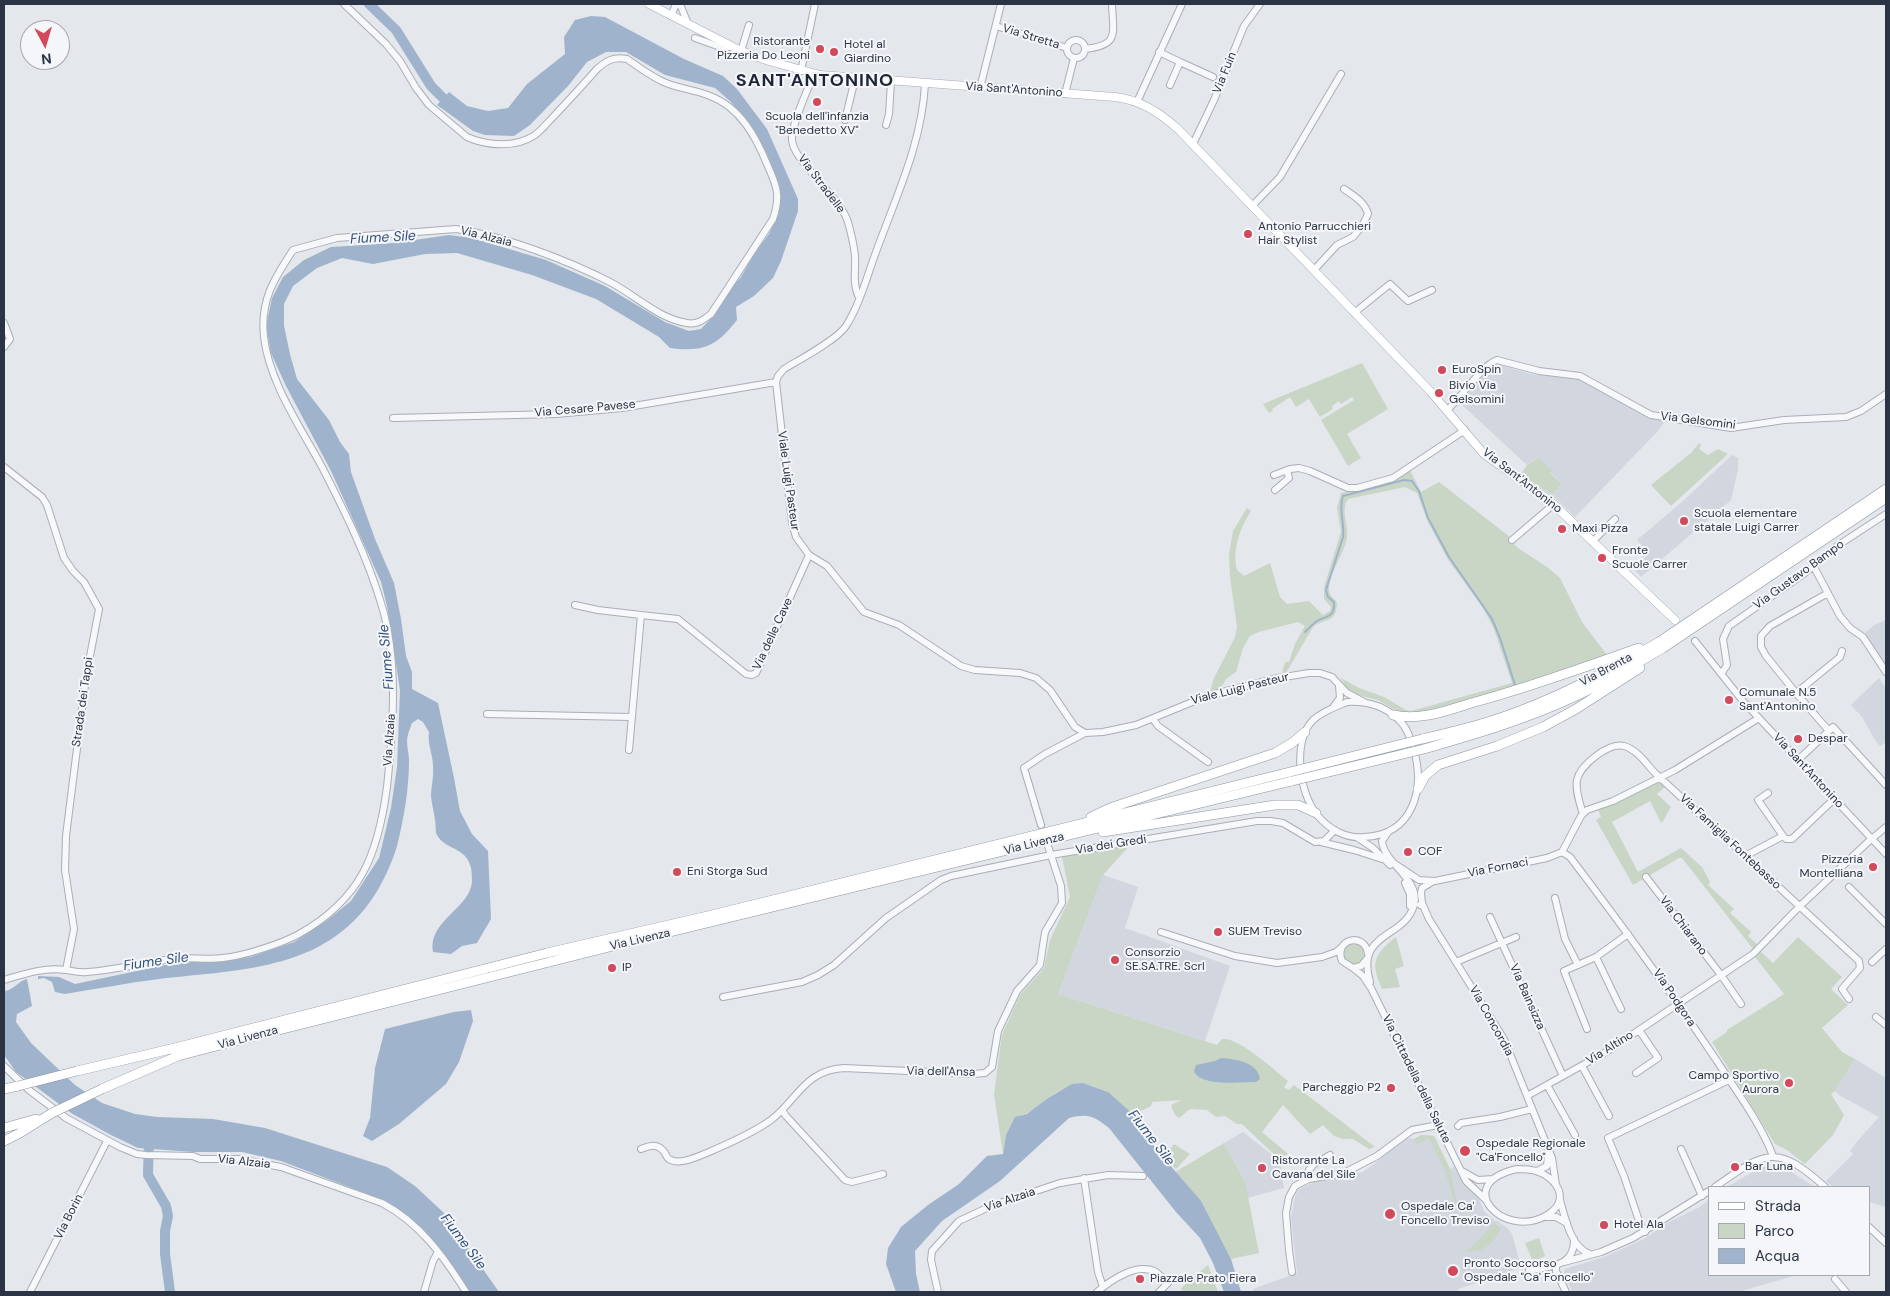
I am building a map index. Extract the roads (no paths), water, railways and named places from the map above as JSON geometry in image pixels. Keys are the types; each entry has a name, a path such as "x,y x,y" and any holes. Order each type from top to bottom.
{"highway":[{"name":"Via Brenta","path":"1423,744 1542,702 1616,666 1658,642 1886,489"},
{"name":"Via Brenta","path":"1291,777 1423,744 1497,728 1576,696 1629,668 1712,616 1886,498"},
{"path":"1418,789 1425,776 1438,765 1516,739 1576,709 1612,687 1697,629 1712,616"},
{"path":"1393,715 1407,718 1418,717 1476,702 1526,688 1658,642"},
{"path":"1067,831 1110,808 1275,753 1292,744 1305,732"},
{"name":"Via Livenza","path":"4,1140 20,1133 52,1113 144,1069 178,1056 1067,831 1291,777"},
{"path":"1067,831 1116,830 1276,805 1298,805 1316,813"},
{"name":"Via Livenza","path":"4,1089 175,1048 565,948 712,915 953,856 1067,831"},
{"path":"4,1128 52,1113"},
{"path":"4,1146 20,1133"}],"main road":[{"name":"Via Sant'Antonino","path":"649,4 730,47 814,74 891,82 1115,97 1137,102 1165,117 1447,410 1484,454 1554,504 1675,620"}],"street":[{"name":"Via Alzaia","path":"4,980 31,971 66,970 86,972 171,959 226,958 281,942 298,935 328,915 349,895 364,874 377,840 384,807 393,732 391,666 386,621 377,591 358,545 330,484 284,398 269,361 264,339 263,314 267,295 275,278 294,250 337,238 456,228 469,230 517,244 566,263 609,282 660,313 685,323 694,324 711,314 773,219 778,197 776,187 758,144 744,122 734,111 713,96 666,83 627,59 613,58 597,69 534,135 518,142 507,144 485,142 467,137 429,105 400,61 386,44 344,4"},
{"path":"649,4 656,4"},
{"path":"671,16 678,4"},
{"path":"678,4 689,25"},
{"path":"801,71 815,4"},
{"name":"Via Stretta","path":"980,88 1001,4"},
{"path":"1085,49 1102,47 1110,41 1114,34 1112,4"},
{"path":"1137,102 1182,4"},
{"name":"Via Fuin","path":"1193,144 1214,100 1242,31 1260,4"},
{"path":"740,51 749,25"},
{"name":"Via Stretta","path":"996,26 1067,48"},
{"name":"Via Sant'Antonino","path":"695,38 723,48 730,47"},
{"path":"1074,58 1068,53 1067,48 1070,43 1075,40 1081,42 1085,49"},
{"path":"1074,58 1082,56 1085,49"},
{"path":"1159,52 1213,77"},
{"path":"1065,94 1074,58"},
{"path":"1170,85 1180,62"},
{"name":"Via Stradelle","path":"814,74 795,124 792,140 795,149 802,159 839,204 846,216 854,247 855,284 859,297"},
{"path":"1252,206 1280,177 1342,74"},
{"path":"845,120 854,79"},
{"path":"886,125 889,114 891,82"},
{"path":"776,382 784,369 833,338 846,327 913,151 920,124 925,84"},
{"path":"1314,270 1337,245 1353,237 1362,226 1368,214 1366,207 1344,190"},
{"path":"1354,313 1390,284 1408,302 1432,290"},
{"path":"4,323 10,339 4,347"},
{"name":"Via Gelsomini","path":"1447,410 1487,366 1497,360 1539,371 1580,376 1651,415 1728,428 1784,420 1846,417 1861,411 1886,394"},
{"name":"Via Cesare Pavese","path":"393,418 556,414 622,408 776,382"},
{"name":"Viale Luigi Pasteur","path":"776,382 792,523 796,538 809,555 827,566 864,612 900,625 954,663 975,670 1026,674 1041,681 1050,690 1076,727 1085,733 1103,732 1136,725 1199,698 1278,678 1320,673 1332,677 1347,693 1364,702"},
{"path":"1274,475 1299,468 1348,488 1356,488 1397,476 1465,430"},
{"name":"Strada dei Tappi","path":"4,467 42,497 47,505 64,558 84,582 99,609 86,677 66,836 65,870 74,929 66,970"},
{"path":"1275,490 1289,478 1287,470"},
{"path":"1512,540 1554,504"},
{"name":"Via Gustavo Bampo","path":"1722,673 1727,665 1723,639 1729,626 1814,567 1837,546 1886,514"},
{"path":"1592,542 1615,519"},
{"name":"Via delle Cave","path":"575,605 598,610 678,619 746,674 752,675 756,673 809,555"},
{"path":"1814,567 1843,621 1863,637 1886,672"},
{"path":"1828,593 1770,626 1761,636 1761,647 1766,656 1829,731"},
{"path":"629,750 641,615"},
{"name":"Via Sant'Antonino","path":"1694,641 1759,718 1886,854"},
{"path":"1796,693 1840,657 1842,651"},
{"path":"1332,708 1340,698 1340,687 1337,682"},
{"path":"1346,702 1364,702 1384,708 1405,727 1413,745 1418,766 1418,789 1415,801 1407,815 1384,837 1382,846 1384,852 1411,886 1415,894 1414,905 1406,918 1411,903 1409,890 1400,877 1373,848 1357,838 1335,830 1322,821 1316,813 1305,787 1300,760 1305,732 1312,721 1322,713 1346,702"},
{"path":"487,714 632,717"},
{"path":"1562,852 1587,810 1613,801 1675,770 1759,718"},
{"path":"1153,719 1158,726 1208,762"},
{"path":"1798,760 1833,728 1886,785"},
{"path":"1042,825 1024,768 1045,754 1085,733"},
{"path":"1583,814 1577,788 1579,775 1592,760 1610,748 1619,745 1631,749 1660,777"},
{"name":"Via Famiglia Fontebasso","path":"1660,777 1860,963 1859,970 1842,989 1849,999"},
{"path":"1768,792 1758,800 1786,840 1792,839 1834,799"},
{"name":"Via dei Gredi","path":"723,997 802,982 818,975 834,965 886,918 944,878 1051,854 1262,821 1283,823 1312,841 1354,850 1386,861"},
{"name":"Via Altino","path":"1527,1096 1582,1066 1756,952 1800,906 1886,827"},
{"path":"1321,842 1335,830"},
{"path":"1357,838 1389,831"},
{"path":"1745,856 1783,836"},
{"name":"Via dell'Ansa","path":"641,1149 653,1145 658,1146 669,1159 680,1162 708,1152 758,1128 782,1110 805,1083 832,1070 850,1068 973,1074 989,1070 993,1065 998,1031 1020,987 1040,966 1046,932 1062,903 1061,886 1048,846"},
{"name":"Via Fornaci","path":"1394,864 1419,880 1435,881 1535,861 1562,852"},
{"name":"Via Podgora","path":"1562,852 1570,857 1678,1004 1729,1080 1769,1145 1773,1156"},
{"name":"Via Chiarano","path":"1646,877 1741,1004"},
{"path":"1353,968 1361,966 1380,938 1406,918 1422,902 1422,888 1435,881"},
{"path":"1849,887 1886,924"},
{"path":"1554,898 1565,939 1578,965"},
{"name":"Via Concordia","path":"1422,902 1429,919 1504,1039 1532,1109 1549,1159 1545,1168 1537,1172"},
{"name":"Via Bainsizza","path":"1490,917 1563,1076"},
{"path":"1160,932 1235,956 1276,963 1322,957 1336,952 1348,941 1358,940 1362,942 1380,938"},
{"path":"1587,1029 1564,971 1596,957 1628,934"},
{"path":"1456,962 1516,937"},
{"name":"Via Cittadella della Salute","path":"1362,942 1367,948 1367,971 1371,988"},
{"path":"1322,957 1342,961 1340,957 1342,947"},
{"path":"1872,962 1886,949"},
{"path":"1596,957 1621,1009"},
{"name":"Via Cittadella della Salute","path":"1342,961 1363,976 1371,988 1466,1181 1486,1200"},
{"path":"1876,1016 1886,1025"},
{"name":"Via Altino","path":"1636,1073 1658,1058 1639,1030"},
{"name":"Via Alzaia","path":"4,1066 29,1090 66,1118 107,1141 137,1154 238,1159 266,1164 294,1171 369,1198 395,1210 420,1230 466,1292"},
{"name":"Via Altino","path":"1582,1066 1609,1116"},
{"path":"1645,1232 1640,1224 1624,1176 1608,1138 1729,1080"},
{"path":"1547,1085 1575,1135"},
{"path":"1458,1126 1461,1123 1500,1117 1532,1109"},
{"path":"782,1110 845,1180 852,1182 883,1174"},
{"path":"1292,1272 1286,1213 1292,1190 1300,1183 1309,1179 1344,1173 1377,1156 1412,1130 1438,1125"},
{"name":"Via Borin","path":"30,1292 107,1141"},
{"name":"Via Concordia","path":"1546,1147 1552,1158 1556,1185"},
{"path":"1681,1149 1702,1196"},
{"path":"1309,1170 1314,1164 1330,1155"},
{"path":"1716,1186 1754,1160 1773,1156 1797,1166 1824,1186"},
{"path":"1462,1170 1478,1180 1493,1178 1502,1173 1517,1169 1537,1172 1549,1178 1556,1185 1567,1223 1582,1254"},
{"name":"Via Alzaia","path":"938,1292 931,1260 932,1251 959,1221 990,1206 1060,1183 1108,1175 1143,1176"},
{"path":"1084,1178 1098,1272 1103,1287"},
{"path":"1493,1178 1486,1189 1486,1200 1494,1212 1511,1220 1528,1221 1544,1217 1556,1217 1567,1223"},
{"path":"1529,1271 1556,1266 1582,1254 1590,1254 1614,1247 1645,1232 1708,1193"},
{"path":"1544,1217 1554,1211 1560,1198"},
{"path":"1870,1228 1886,1243"},
{"path":"1564,1262 1572,1253 1574,1239"},
{"path":"424,1292 433,1261 438,1252"},
{"path":"1556,1266 1566,1292"},
{"path":"1097,1292 1116,1278 1142,1268 1155,1272 1168,1283 1159,1292"},
{"path":"1835,1279 1846,1292"}],"water":[{"path":"591,16 605,17 684,59 723,76 737,89 767,129 798,199 798,211 781,261 773,278 754,296 736,307 737,320 722,336 708,346 700,348 670,348 659,337 596,299 532,275 457,253 425,254 373,264 342,258 317,268 293,286 284,304 284,326 297,379 329,420 340,442 349,454 351,472 375,539 394,583 406,656 412,672 412,689 438,703 460,811 472,834 488,851 491,919 477,943 462,946 451,954 433,952 433,941 436,932 465,899 470,891 472,881 469,861 459,851 441,841 436,833 431,797 433,762 429,732 423,722 418,719 412,723 408,736 409,771 402,825 387,873 379,888 359,915 336,936 310,951 283,961 253,968 147,981 65,994 55,992 52,982 44,978 38,979 38,976 59,977 75,984 170,964 250,957 294,942 326,921 351,901 379,858 391,808 397,767 400,690 387,606 381,582 331,471 286,386 271,353 266,326 272,298 283,277 304,260 331,247 394,243 449,235 472,238 546,260 605,286 665,322 689,331 701,329 715,314 725,295 741,277 754,254 769,234 779,211 779,184 753,130 731,102 715,88 665,75 626,52 606,52 587,62 568,86 530,125 514,136 485,135 473,131 437,105 449,92 467,106 488,111 508,108 527,84 565,54 564,37 575,20"},
{"path":"27,979 32,1006 17,1014 16,1022 31,1043 75,1085 102,1103 135,1114 157,1117 213,1119 265,1128 387,1167 415,1186 443,1212 499,1292 470,1292 447,1259 438,1252 415,1222 383,1200 281,1161 242,1152 193,1152 138,1148 71,1113 16,1072 4,1055 4,990 9,990"},
{"path":"471,1010 473,1021 459,1062 446,1084 399,1124 372,1141 363,1136 370,1118 375,1068 385,1029 454,1012"},
{"path":"1221,1058 1233,1059 1250,1065 1258,1073 1260,1079 1256,1082 1212,1082 1198,1076 1194,1071 1196,1065"},
{"path":"1083,1083 1108,1092 1133,1114 1156,1149 1201,1201 1231,1259 1241,1292 1224,1292 1213,1263 1200,1238 1176,1212 1109,1128 1095,1118 1081,1116 1069,1118 1000,1181 942,1221 915,1251 916,1274 920,1292 896,1292 886,1264 888,1248 901,1227 928,1205 959,1184 987,1156 1003,1154 1006,1135 1015,1117 1027,1114 1048,1098 1072,1084"}],"waterway":[{"name":"Fiume Sile","path":"369,4 396,30 431,86 452,107"},
{"path":"1305,632 1317,621 1330,615 1333,611 1334,602 1328,597 1326,590 1343,537 1341,506 1343,496 1404,480 1412,481 1419,491 1428,518 1449,557 1492,619 1515,685"},
{"path":"149,1137 148,1175 166,1206 168,1216 165,1231 165,1254 170,1292"}],"place":[{"name":"Ristorante Pizzeria Do Leoni","path":"820,49"},
{"name":"Hotel al Giardino","path":"834,52"},
{"name":"Scuola dell'infanzia \"Benedetto XV\"","path":"817,102"},
{"name":"Antonio Parrucchieri Hair Stylist","path":"1248,234"},
{"name":"EuroSpin","path":"1442,370"},
{"name":"Bivio Via Gelsomini","path":"1439,393"},
{"name":"Scuola elementare statale Luigi Carrer","path":"1684,521"},
{"name":"Maxi Pizza","path":"1562,529"},
{"name":"Fronte Scuole Carrer","path":"1602,558"},
{"name":"Comunale N.5 Sant'Antonino","path":"1729,700"},
{"name":"Despar","path":"1798,739"},
{"name":"COF","path":"1408,852"},
{"name":"Pizzeria Montelliana","path":"1873,867"},
{"name":"Eni Storga Sud","path":"677,872"},
{"name":"SUEM Treviso","path":"1218,932"},
{"name":"Consorzio SE.SA.TRE. Scrl","path":"1115,960"},
{"name":"IP","path":"612,968"},
{"name":"Campo Sportivo Aurora","path":"1789,1083"},
{"name":"Parcheggio P2","path":"1391,1088"},
{"name":"Ospedale Regionale \"Ca'Foncello\"","path":"1465,1151"},
{"name":"Bar Luna","path":"1735,1167"},
{"name":"Ristorante La Cavana del Sile","path":"1262,1168"},
{"name":"Ospedale Ca' Foncello Treviso","path":"1390,1214"},
{"name":"Hotel Ala","path":"1604,1225"},
{"name":"Pronto Soccorso Ospedale \"Ca' Foncello\"","path":"1453,1271"},
{"name":"Piazzale Prato Fiera","path":"1140,1279"}],"district":[{"name":"SANT'ANTONINO","path":"815,81"}]}
